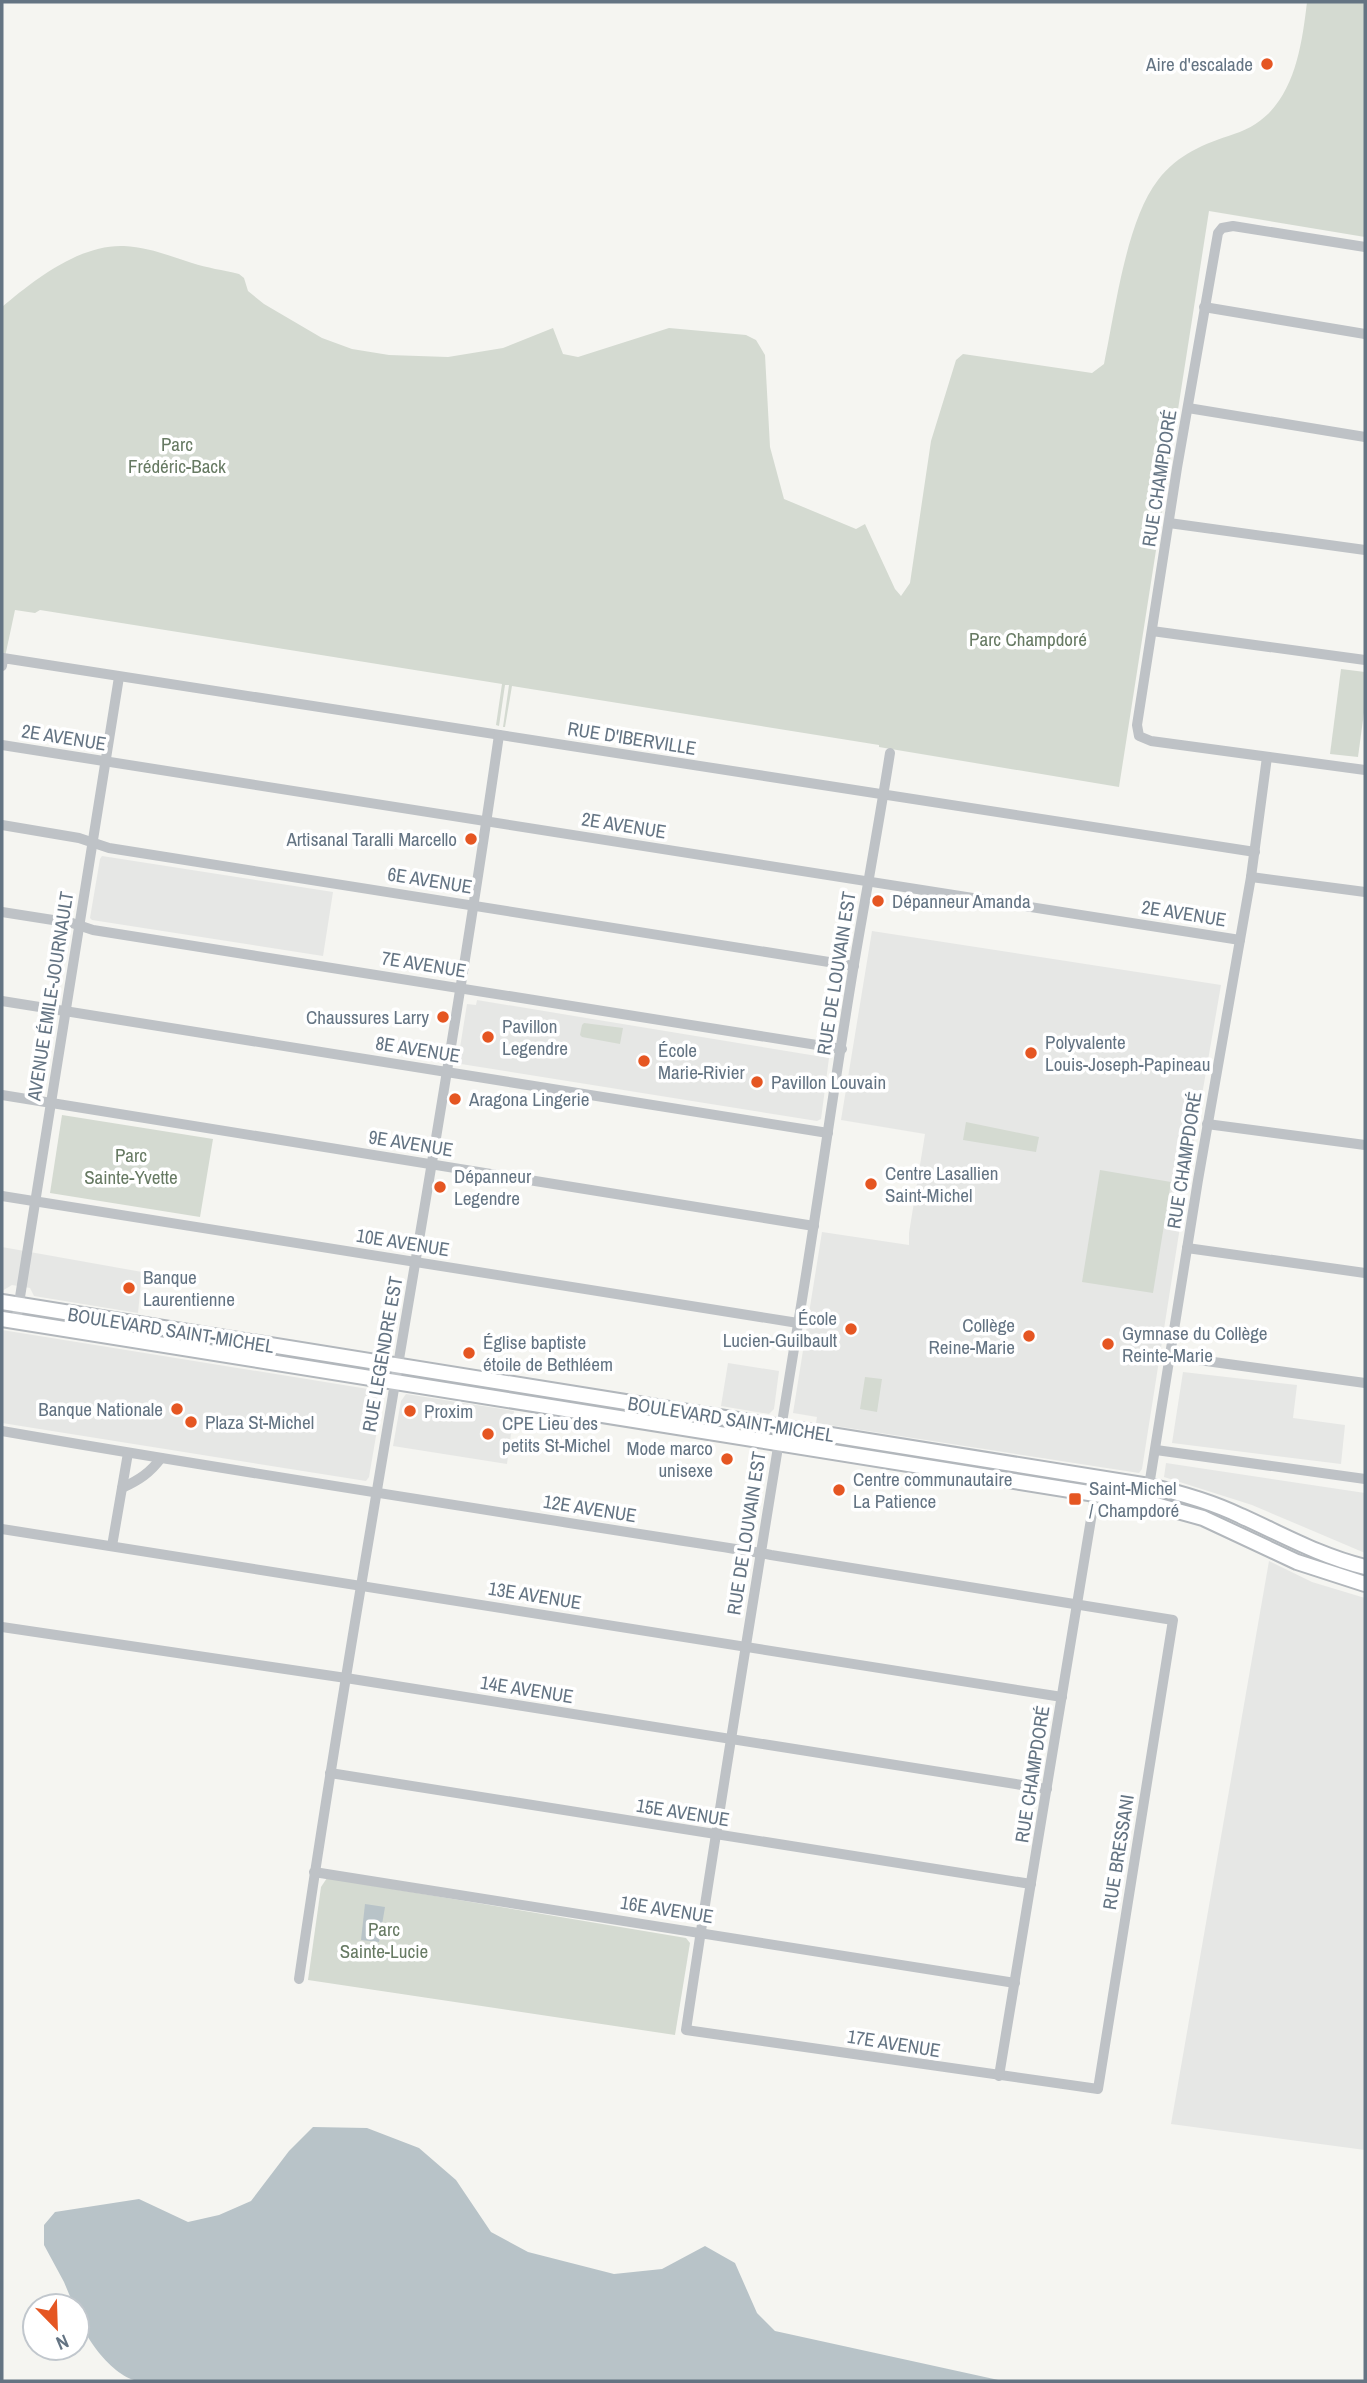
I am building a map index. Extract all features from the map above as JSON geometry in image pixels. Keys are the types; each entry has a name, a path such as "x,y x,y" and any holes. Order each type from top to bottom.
{"main road":[{"name":"BOULEVARD SAINT-MICHEL","path":"2,1302 1149,1486 1206,1502 1242,1516 1305,1548 1365,1567"},
{"name":"BOULEVARD SAINT-MICHEL","path":"9,1320 1145,1502 1194,1515 1297,1562 1365,1584"}],"street":[{"name":"RUE CHAMPDORÉ","path":"1149,1486 1207,1124 1251,877 1267,757 1152,741 1139,736 1137,724 1204,307 1216,239 1222,228 1233,226 1365,247"},
{"path":"1204,307 1365,334"},
{"path":"1188,408 1365,437"},
{"path":"1169,523 1365,550"},
{"path":"1152,631 1365,660"},
{"name":"RUE D'IBERVILLE","path":"2,662 119,677 1255,852"},
{"name":"AVENUE ÉMILE-JOURNAULT","path":"9,1320 19,1305 119,677"},
{"name":"RUE LEGENDRE EST","path":"299,1979 314,1872 432,1164 499,735"},
{"name":"2E AVENUE","path":"2,745 1240,940"},
{"name":"RUE DE LOUVAIN EST","path":"686,2029 890,753"},
{"path":"1267,757 1365,770"},
{"name":"6E AVENUE","path":"2,825 79,838 109,848 854,966"},
{"path":"1251,877 1365,892"},
{"name":"7E AVENUE","path":"2,912 93,930 842,1049"},
{"name":"8E AVENUE","path":"2,1001 828,1133"},
{"name":"9E AVENUE","path":"2,1095 814,1226"},
{"path":"1207,1124 1365,1145"},
{"name":"10E AVENUE","path":"2,1196 798,1323"},
{"path":"1187,1248 1365,1273"},
{"path":"1170,1356 1365,1383"},
{"name":"12E AVENUE","path":"2,1432 1173,1620"},
{"path":"1156,1450 1365,1479"},
{"path":"113,1546 128,1452"},
{"path":"122,1488 138,1481 152,1470 161,1458"},
{"name":"RUE CHAMPDORÉ","path":"999,2076 1098,1478"},
{"name":"13E AVENUE","path":"2,1529 1062,1697"},
{"name":"RUE BRESSANI","path":"1098,2089 1173,1620"},
{"name":"14E AVENUE","path":"2,1627 346,1678 1047,1789"},
{"name":"15E AVENUE","path":"330,1773 1031,1884"},
{"name":"16E AVENUE","path":"314,1872 1015,1983"},
{"name":"17E AVENUE","path":"686,2029 1098,2089"}],"shaded area":[{"path":"102,856 333,892 323,956 92,920 90,918"},
{"path":"872,931 1221,985 1142,1469 1139,1473 816,1423 817,1417 793,1413 822,1232 909,1245 925,1134 841,1120"},
{"name":"École Marie-Rivier","path":"477,1000 829,1058 821,1119 817,1121 461,1064 458,1060 467,1004 476,1005"},
{"path":"2,1247 142,1272 138,1313 34,1296 30,1288 12,1285 2,1291"},
{"path":"2,1330 368,1389 367,1393 383,1395 369,1477 366,1481 2,1423"},
{"path":"728,1363 779,1371 774,1409 769,1414 721,1406"},
{"path":"1183,1372 1297,1385 1293,1418 1345,1425 1341,1464 1172,1443"},
{"path":"406,1394 514,1411 507,1464 393,1446 401,1401"},
{"path":"1166,1463 1365,1493 1365,1553 1252,1505 1164,1477"},
{"path":"1269,1561 1312,1582 1365,1598 1365,2150 1171,2124"},
{"path":"365,1904 385,1907 379,1942 361,1940"},
{"path":"313,2127 367,2128 419,2148 456,2180 491,2232 528,2252 614,2274 662,2269 705,2246 735,2263 757,2313 775,2331 1003,2381 139,2381 119,2372 91,2341 91,2292 68,2292 44,2245 44,2225 55,2212 139,2199 188,2222 219,2215 251,2201 289,2151"}],"green space":[{"name":"Parc Frédéric-Back","path":"1307,2 1365,2 1365,237 1209,211 1119,787 512,686 503,727 509,685 505,685 499,726 496,725 502,684 40,610 35,613 15,610 2,671 2,307 58,266 74,257 107,247 142,248 239,274 244,278 248,291 264,304 322,338 352,349 389,355 448,357 503,348 553,328 563,354 578,357 669,328 746,335 756,340 765,355 770,447 784,499 856,529 865,524 895,589 901,596 910,583 931,441 956,360 963,354 1092,373 1104,364 1123,268 1147,198 1158,180 1174,163 1202,146 1254,125 1269,113 1281,98 1297,61"},
{"path":"1341,669 1365,672 1365,705 1358,757 1330,754"},
{"path":"584,1023 623,1028 620,1044 582,1037 580,1035"},
{"name":"Parc Sainte-Yvette","path":"62,1115 213,1139 200,1217 50,1193"},
{"path":"966,1122 1039,1137 1036,1152 963,1140"},
{"path":"1100,1170 1171,1182 1153,1293 1082,1282"},
{"path":"865,1377 882,1379 877,1412 860,1409"},
{"name":"Parc Sainte-Lucie","path":"327,1878 686,1938 690,1943 675,2035 308,1980 321,1887"}],"place":[{"name":"Aire d'escalade","path":"1267,64"},
{"name":"Artisanal Taralli Marcello","path":"471,839"},
{"name":"Dépanneur Amanda","path":"878,901"},
{"name":"Chaussures Larry","path":"443,1017"},
{"name":"Pavillon Legendre","path":"488,1037"},
{"name":"Polyvalente Louis-Joseph-Papineau","path":"1031,1053"},
{"name":"École Marie-Rivier","path":"644,1061"},
{"name":"Pavillon Louvain","path":"757,1082"},
{"name":"Aragona Lingerie","path":"455,1099"},
{"name":"Centre Lasallien Saint-Michel","path":"871,1184"},
{"name":"Dépanneur Legendre","path":"440,1187"},
{"name":"Banque Laurentienne","path":"129,1288"},
{"name":"École Lucien-Guilbault","path":"851,1329"},
{"name":"Collège Reine-Marie","path":"1029,1336"},
{"name":"Gymnase du Collège Reinte-Marie","path":"1108,1344"},
{"name":"Église baptiste étoile de Bethléem","path":"469,1353"},
{"name":"Banque Nationale","path":"177,1409"},
{"name":"Proxim","path":"410,1411"},
{"name":"Plaza St-Michel","path":"191,1422"},
{"name":"CPE Lieu des petits St-Michel","path":"488,1434"},
{"name":"Mode marco unisexe","path":"727,1459"},
{"name":"Centre communautaire La Patience","path":"839,1490"},
{"name":"Saint-Michel / Champdoré","path":"1075,1499"}],"park label":[{"name":"Parc Champdoré","path":"1028,639"}]}
